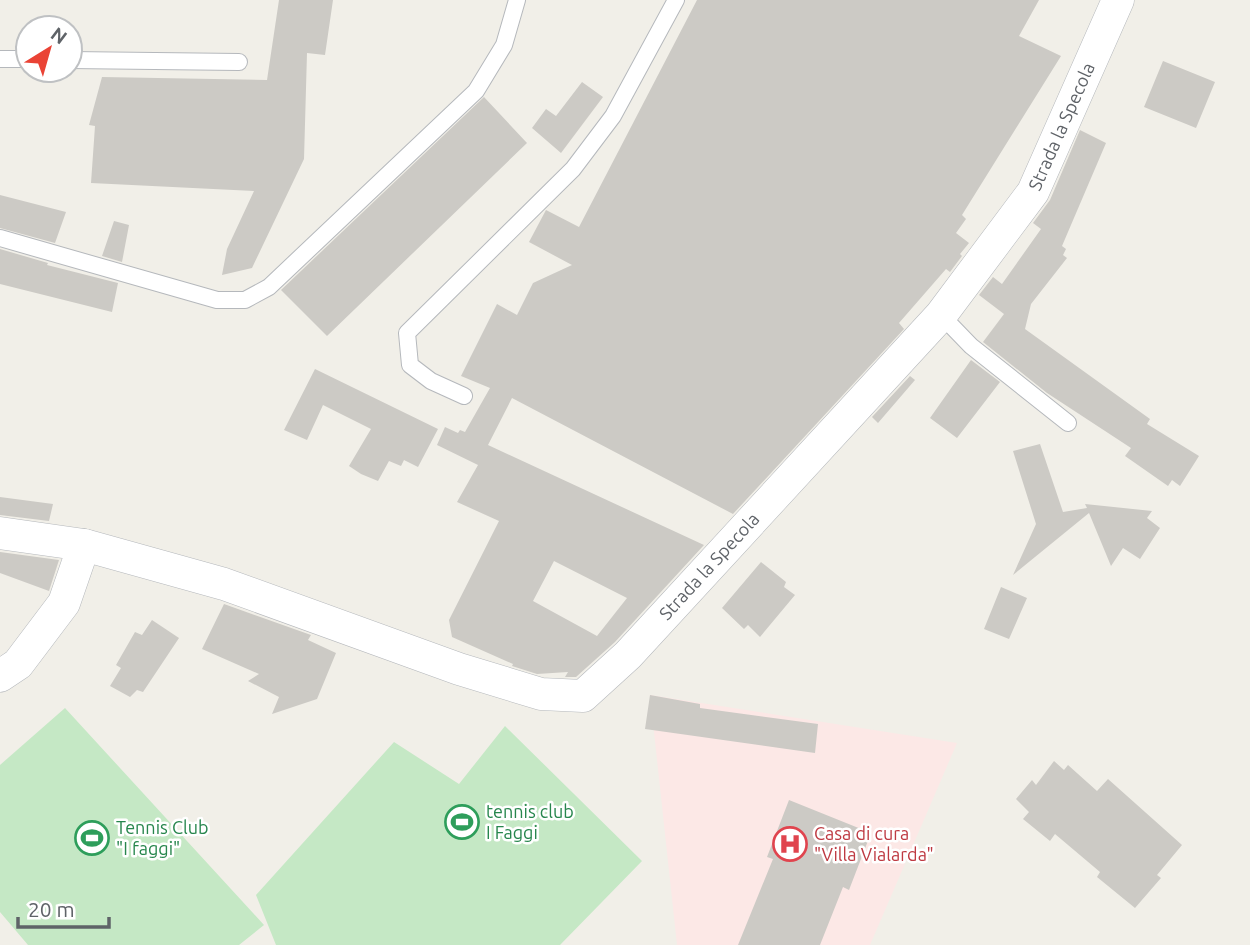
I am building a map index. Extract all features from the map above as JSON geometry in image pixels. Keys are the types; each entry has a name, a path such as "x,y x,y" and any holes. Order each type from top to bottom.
{"street":[{"name":"Strada la Specola","path":"0,533 84,545 224,584 459,669 541,694 583,696 628,655 942,315 1033,192 1118,0"},
{"path":"0,676 18,664 64,603 84,545"}],"lane":[{"path":"0,239 218,300 245,300 268,287 476,91 505,44 517,0"},
{"path":"464,396 431,381 410,365 407,333 573,169 613,116 676,0"},
{"path":"84,60 239,62"},
{"path":"942,315 971,346 1068,423"}],"shaded area":[{"name":"Casa di cura \"Villa Vialarda\"","path":"650,695 957,743 870,945 677,945"}],"green space":[{"name":"Tennis Club \"I faggi\"","path":"65,708 264,925 239,945 28,945 0,912 0,765"},
{"name":"tennis club I Faggi","path":"505,726 642,861 560,945 276,945 256,895 394,742 459,784"}],"building":[{"path":"279,0 333,0 325,55 307,53 304,159 252,268 222,275 227,249 254,191 91,183 95,126 89,125 102,77 267,80"},
{"path":"697,0 1039,0 1019,36 1061,56 962,215 966,219 956,233 969,243 960,254 962,256 950,272 946,269 899,323 904,329 733,514 512,398 488,445 704,545 615,642 576,677 565,677 568,672 537,674 512,666 513,664 452,637 449,620 499,521 457,502 478,465 437,445 445,427 458,433 460,430 465,432 490,388 461,376 497,304 517,315 533,283 572,265 529,242 546,210 579,227","holes":["554,561 627,598 597,636 533,601"]},
{"path":"1163,61 1215,82 1196,128 1144,107"},
{"path":"582,82 603,97 561,153 532,128 546,109 556,116"},
{"path":"484,97 527,143 327,336 281,290"},
{"path":"1080,130 1106,143 1062,246 1066,249 1063,255 1067,258 1031,304 1025,329 1150,419 1147,424 1199,456 1180,486 1172,480 1168,486 1125,456 1131,448 1047,393 983,342 1004,314 979,295 993,277 1002,284 1041,229 1033,223 1050,200"},
{"path":"0,195 66,212 55,243 0,228"},
{"path":"114,221 129,225 122,262 102,256"},
{"path":"0,249 48,263 47,265 118,283 112,312 0,284"},
{"path":"971,360 1000,382 957,438 930,418"},
{"path":"315,369 438,429 418,467 404,460 401,466 389,461 378,481 361,474 349,466 371,429 323,405 307,440 284,430"},
{"path":"910,376 915,380 878,423 872,417"},
{"path":"1040,444 1063,512 1087,508 1085,504 1152,511 1147,518 1160,528 1140,559 1123,548 1111,566 1089,513 1013,575 1036,524 1013,451"},
{"path":"0,497 53,504 49,521 0,515"},
{"path":"0,552 59,560 49,591 0,573"},
{"path":"761,562 786,582 784,587 795,595 760,637 748,625 744,629 722,608"},
{"path":"1001,587 1027,598 1009,639 984,629"},
{"path":"224,604 311,635 308,640 336,653 317,699 272,714 279,697 248,681 259,674 202,649"},
{"path":"152,620 179,638 143,692 137,690 130,697 110,686 121,668 116,665 135,632 142,635"},
{"path":"650,695 700,704 700,708 818,724 815,753 645,729"},
{"path":"1054,761 1064,770 1068,765 1097,791 1108,779 1182,845 1157,875 1161,878 1135,908 1097,877 1100,872 1055,834 1050,841 1023,819 1029,812 1016,799 1032,780 1036,785"},
{"path":"789,800 871,833 849,890 843,887 820,945 738,945 773,859 767,857"}],"place":[{"name":"tennis club I Faggi","path":"462,822"},
{"name":"Tennis Club \"I faggi\"","path":"92,838"},
{"name":"Casa di cura \"Villa Vialarda\"","path":"790,844"}]}
